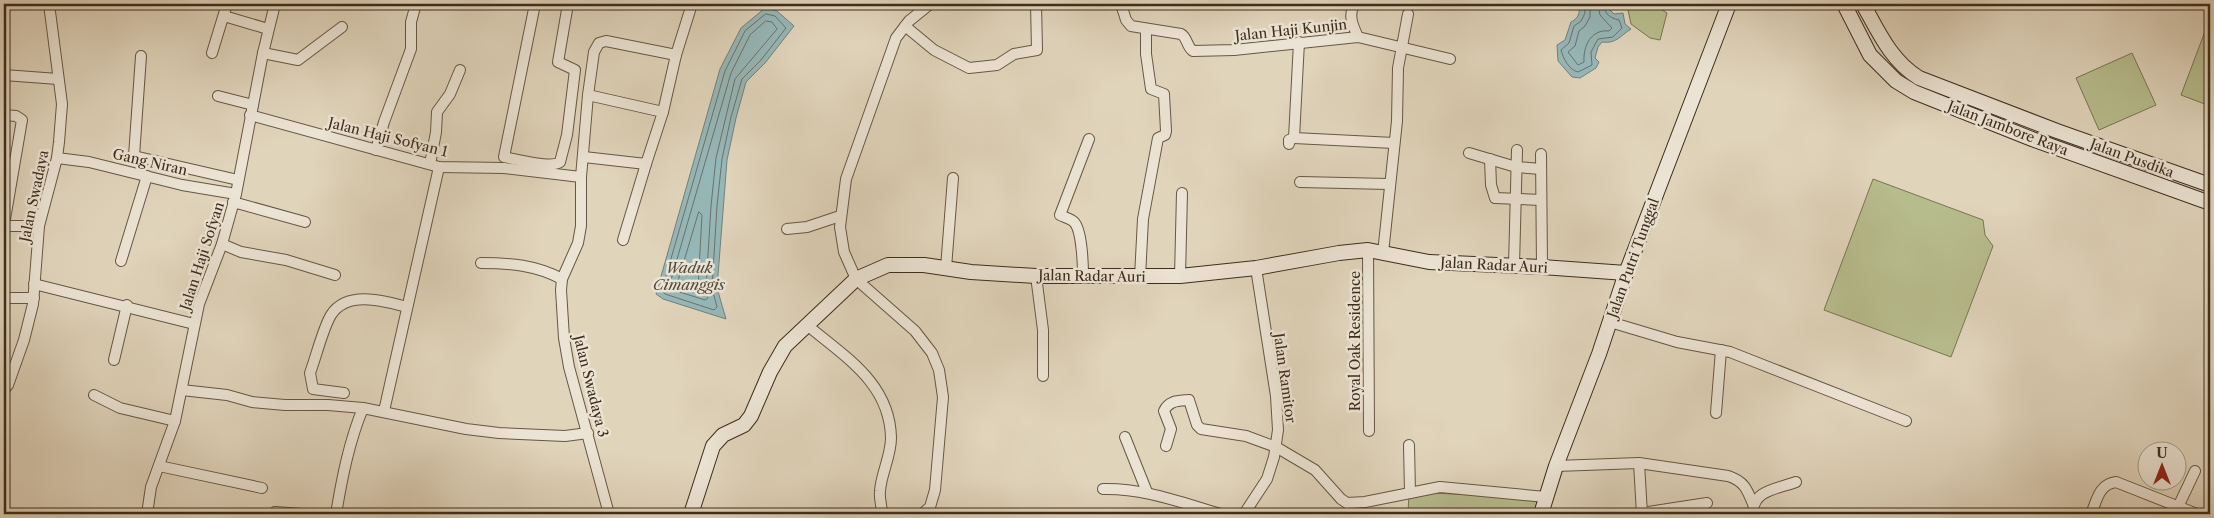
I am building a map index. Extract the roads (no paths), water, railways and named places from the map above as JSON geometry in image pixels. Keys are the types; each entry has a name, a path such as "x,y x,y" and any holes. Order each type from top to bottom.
{"street":[{"name":"Jalan Swadaya","path":"4,390 24,340 34,298 40,226 57,158 62,116 61,94 49,4"},
{"path":"212,53 228,4"},
{"name":"Jalan Haji Sofyan","path":"147,514 151,487 175,421 199,304 222,244 235,198 263,53 275,4"},
{"path":"376,150 384,122 411,49 410,29 416,4"},
{"path":"504,168 504,157 535,4"},
{"path":"504,157 548,165 560,162 567,135 576,70 558,62 568,4"},
{"path":"623,240 663,112 676,55 692,4"},
{"path":"922,514 930,507 935,490 943,397 939,370 932,353 915,331 856,279 843,246 840,216 850,167 896,38 905,26 930,4"},
{"path":"905,26 934,50 970,68 997,65 1014,54 1037,50 1036,4"},
{"name":"Jalan Haji Kunjin","path":"1121,4 1128,23 1133,27 1181,34 1186,38 1188,46 1193,51 1234,50 1358,37 1450,59"},
{"path":"1354,4 1351,12 1352,23 1358,37"},
{"name":"Jalan Putri Tunggal","path":"1541,514 1556,466 1610,322 1626,273 1729,4"},
{"name":"Jalan Jambore Raya","path":"1844,4 1870,55 1896,81 1914,92 2032,139 2210,203"},
{"name":"Jalan Pusdika","path":"1863,4 1890,52 1909,72 1919,78 2057,131 2210,185"},
{"path":"1383,253 1394,143 1400,46 1408,14"},
{"path":"224,16 268,29"},
{"path":"263,53 298,60 342,27"},
{"path":"1140,277 1143,219 1158,138 1164,135 1166,131 1164,94 1151,89 1146,54 1146,29"},
{"name":"Jalan Swadaya 3","path":"609,514 569,367 564,338 562,279 578,243 581,221 581,177 588,95 594,52 600,43 612,42 676,55"},
{"path":"1299,42 1291,141 1394,143"},
{"path":"141,56 134,156 238,180"},
{"path":"384,411 407,307 434,165 437,112 450,94 460,70"},
{"path":"4,75 58,79"},
{"path":"588,95 663,112"},
{"name":"Jalan Haji Sofyan 1","path":"218,96 252,110 376,150 434,165 504,168 581,177"},
{"path":"4,115 16,116 22,120 4,226 40,226"},
{"path":"2032,139 2039,124"},
{"path":"2052,146 2057,131"},
{"path":"1083,276 1084,250 1076,226 1074,221 1060,215 1089,139"},
{"path":"1514,266 1517,150"},
{"path":"1469,153 1516,166 1541,169"},
{"path":"1541,154 1542,267"},
{"path":"584,157 646,164"},
{"name":"Gang Niran","path":"57,158 89,162 235,198 305,222"},
{"path":"1490,159 1494,197 1498,200 1541,200"},
{"path":"122,260 147,176"},
{"path":"946,268 953,178"},
{"path":"1300,182 1389,184"},
{"path":"1180,276 1182,193"},
{"path":"787,229 807,227 840,216"},
{"path":"222,244 241,252 286,260 335,275"},
{"name":"Jalan Radar Auri","path":"691,514 713,446 723,435 744,425 751,416 770,372 785,346 856,279 878,268 898,264 971,272 1036,276 1180,276 1256,268 1368,250 1429,262 1626,273"},
{"name":"Royal Oak Residence","path":"1368,250 1369,431"},
{"path":"481,263 530,266 562,279"},
{"name":"Jalan Ramitor","path":"1244,514 1267,479 1276,447 1278,430 1277,402 1256,268"},
{"path":"1036,276 1043,330 1043,376"},
{"path":"34,284 194,324"},
{"path":"4,298 34,298"},
{"path":"344,393 313,389 310,381 310,373 332,314 342,305 362,298 407,307"},
{"path":"114,360 126,306"},
{"path":"1610,322 1677,342 1722,350 1906,421"},
{"path":"807,325 864,372 878,390 886,409 891,439 880,491 882,514"},
{"path":"1716,413 1722,350"},
{"path":"182,390 228,395 252,402 285,406 363,408 499,434 565,436 588,434"},
{"path":"94,395 120,408 175,421"},
{"path":"1166,446 1171,429 1164,410 1167,405 1176,401 1190,400 1197,425 1201,429 1246,436 1276,447 1315,470 1341,499 1347,503 1356,503 1440,487 1546,497"},
{"path":"336,514 341,482 356,424 363,408"},
{"path":"1125,436 1147,492"},
{"path":"1409,445 1410,493"},
{"path":"1556,466 1638,462 1728,476 1740,480 1745,485 1753,509"},
{"path":"1638,462 1642,514 1707,503"},
{"path":"159,466 262,488"},
{"path":"2178,507 2195,471"},
{"path":"1753,509 1762,494 1796,482"},
{"path":"2091,514 2100,490 2104,486 2116,482 2197,514"},
{"path":"1103,489 1123,488 1147,492 1221,514"},
{"path":"275,512 302,514"}],"water":[{"path":"1579,4 1609,4 1609,9 1614,14 1623,13 1625,24 1631,29 1614,41 1602,42 1598,47 1595,58 1599,62 1596,68 1580,78 1572,77 1558,61 1557,45 1565,40 1571,22 1578,15"},
{"name":"Waduk Cimanggis","path":"765,8 777,11 794,26 765,63 746,82 736,118 727,160 717,288 726,319 663,299 656,294 720,69 741,28"}]}
